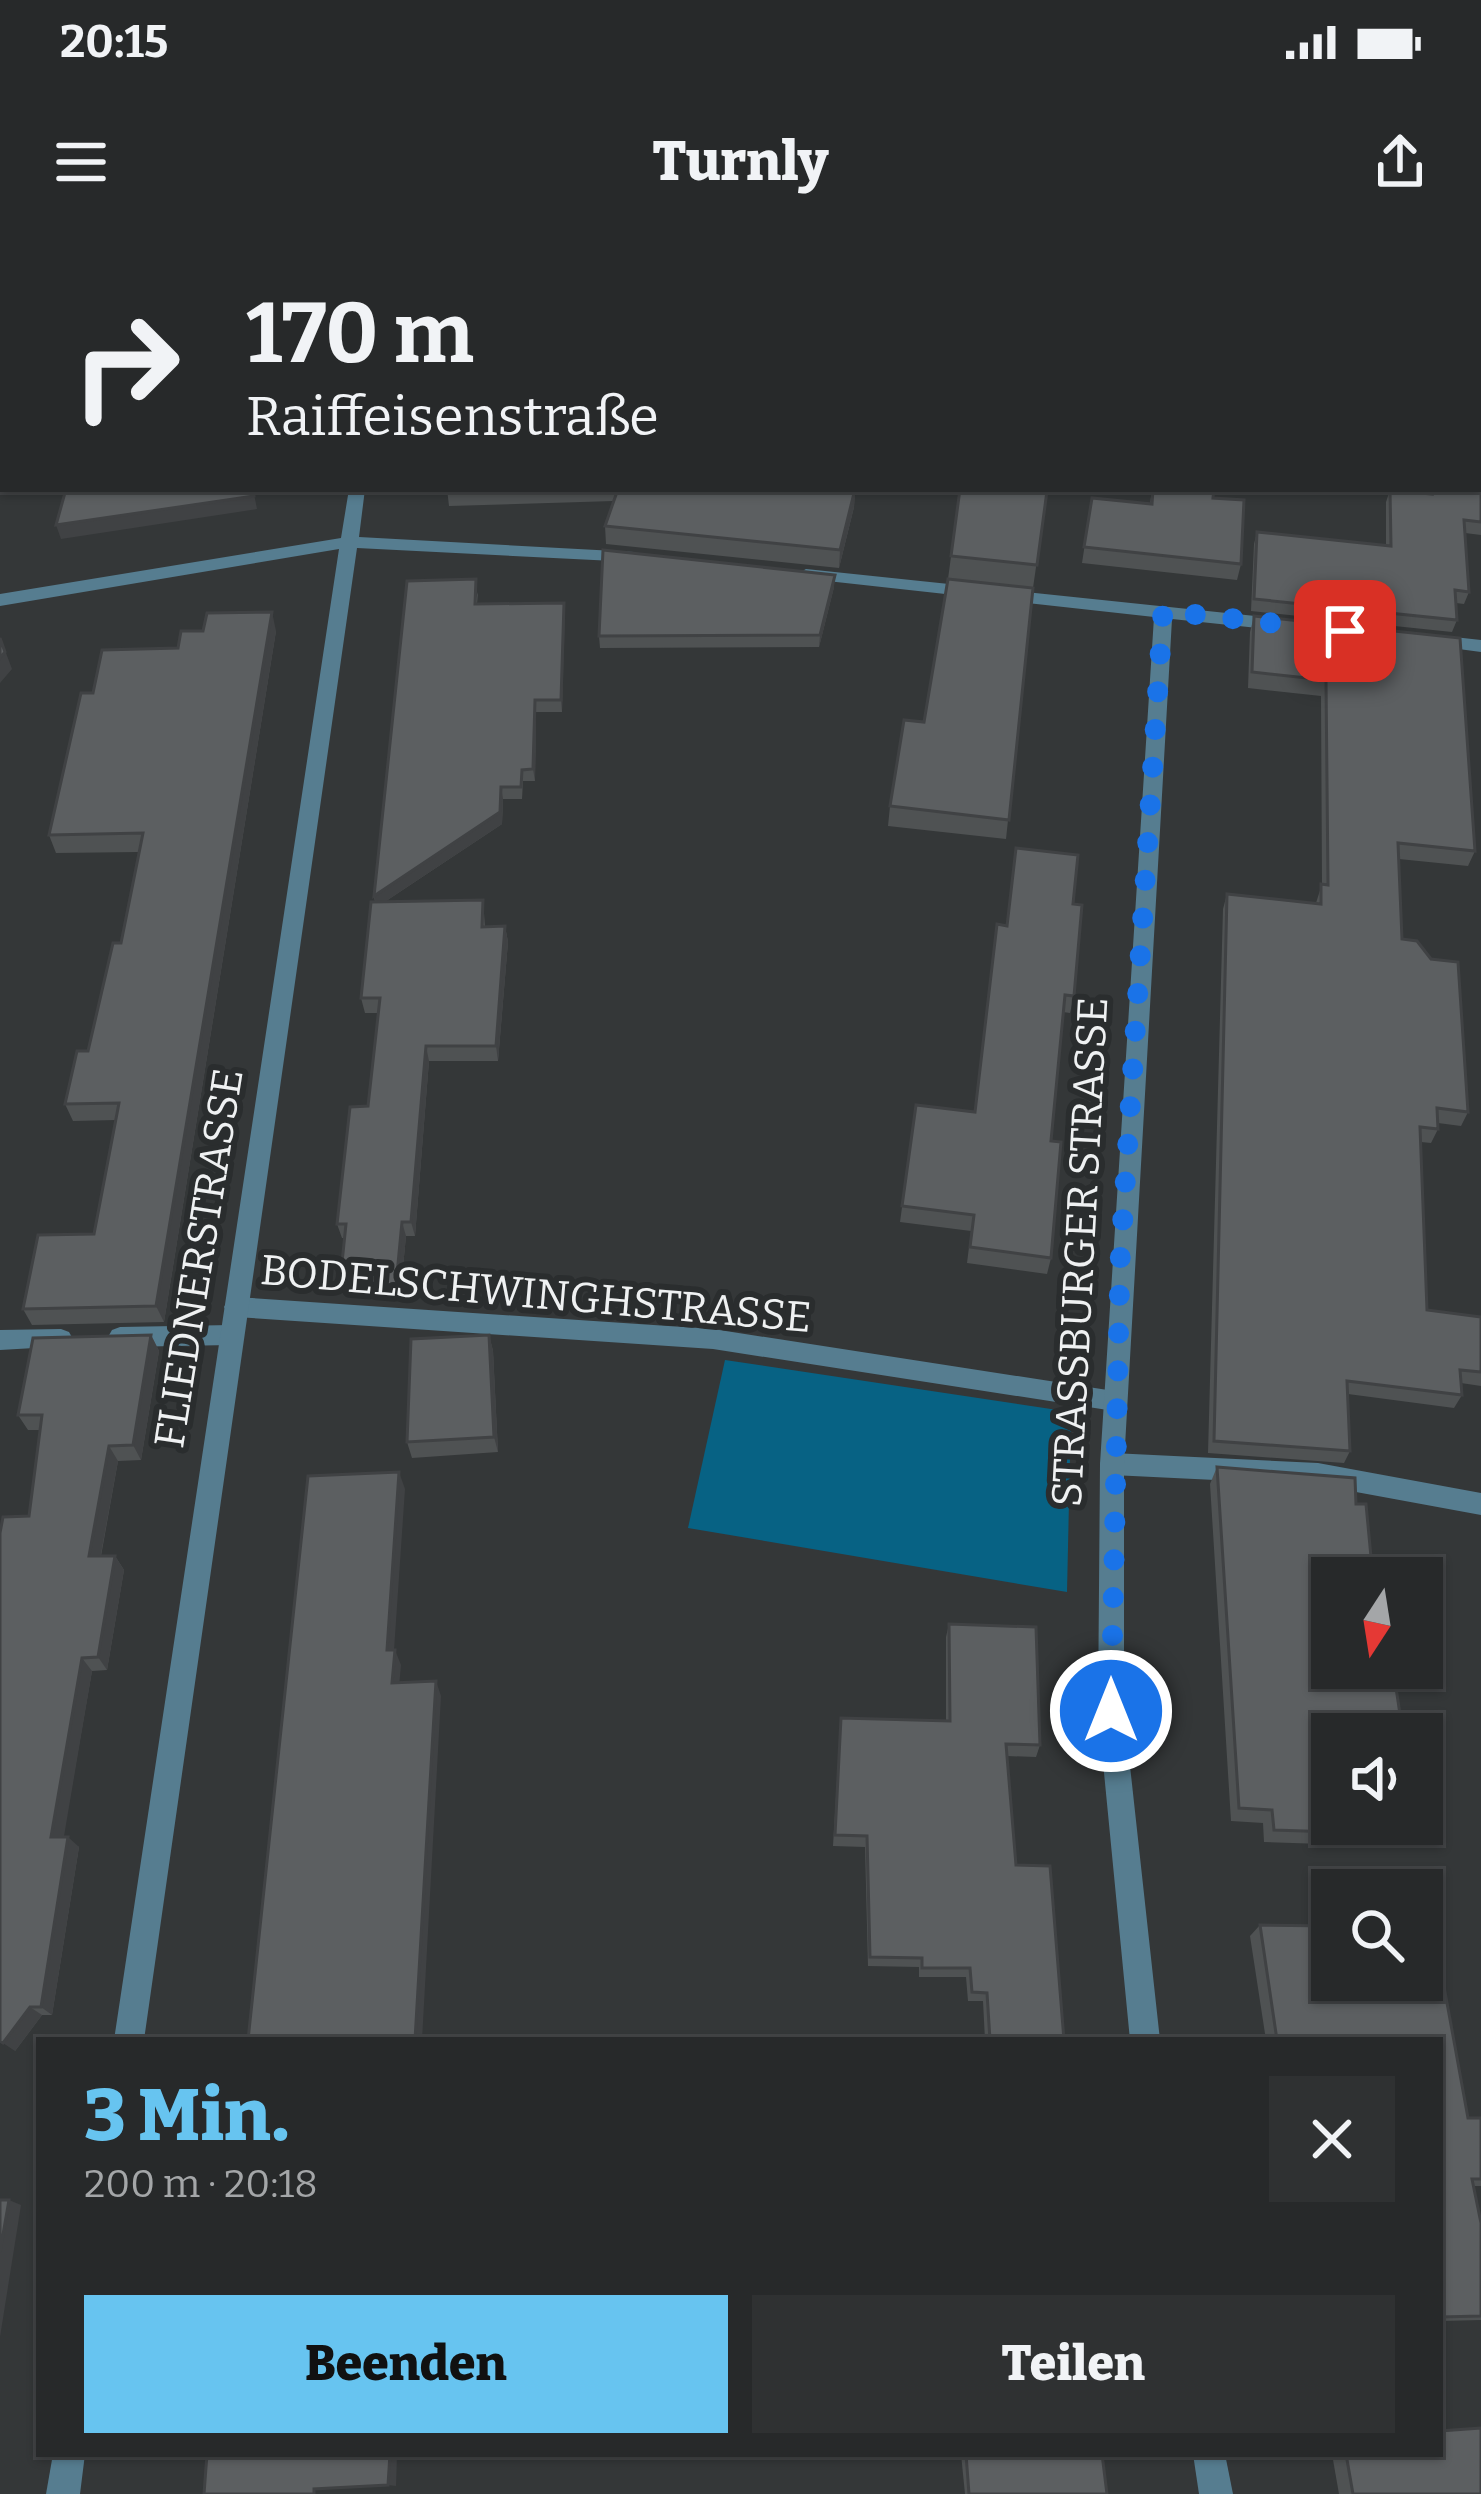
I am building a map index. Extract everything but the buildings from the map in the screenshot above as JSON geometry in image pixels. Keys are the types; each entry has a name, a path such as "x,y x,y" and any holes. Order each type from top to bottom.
{"street":[{"name":"FLIEDNERSTRASSE","path":"129,2037 357,492"},
{"path":"0,600 350,542 649,558"},
{"path":"789,573 1300,626"},
{"name":"STRASSBURGER STRASSE","path":"1145,2037 1111,1711 1112,1464 1163,611"},
{"path":"1413,639 1481,646"},
{"name":"BODELSCHWINGHSTRASSE","path":"236,1307 713,1339 1114,1401"},
{"name":"BODELSCHWINGHSTRASSE","path":"0,1340 231,1335"},
{"path":"1112,1464 1318,1474 1481,1504"},
{"path":"63,2494 69,2457"},
{"path":"1210,2457 1216,2494"}],"shaded area":[{"path":"725,1360 1071,1412 1067,1592 688,1528"}],"route":[{"path":"1111,1711 1112,1464 1120,1262 1163,611 1345,631"}]}
